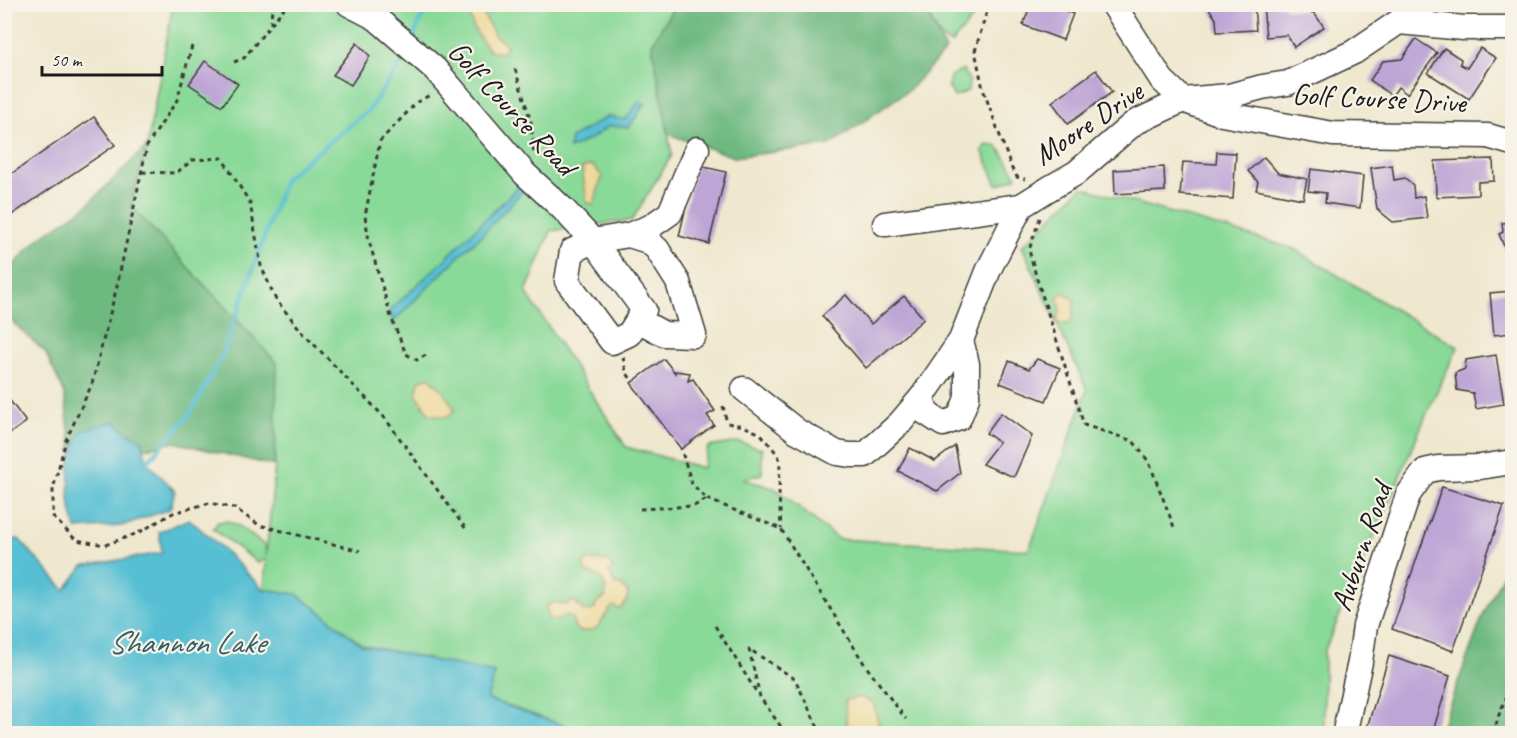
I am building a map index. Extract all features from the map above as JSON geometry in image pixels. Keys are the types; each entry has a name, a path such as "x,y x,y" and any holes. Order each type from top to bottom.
{"street":[{"name":"Golf Course Road","path":"349,4 376,18 435,69 525,174 593,241 644,310 638,320"},
{"name":"Golf Course Drive","path":"1113,4 1162,80 1183,100 1222,114 1333,134 1488,136 1512,143"},
{"name":"Moore Drive","path":"744,389 796,431 837,453 865,455 900,423 922,397 961,340 989,269 1021,206 1076,173 1134,123 1183,100 1229,96 1288,83 1354,52 1412,10"},
{"path":"1412,10 1464,28 1512,28"},
{"path":"629,235 648,241 657,249 678,282 694,335 664,334 638,320 629,334 612,342 567,280 572,250 593,241 629,235 650,227 670,213 697,149"},
{"path":"885,224 1021,206"},
{"path":"922,397 926,413 943,424 959,418 967,399 967,364 961,340"},
{"name":"Auburn Road","path":"1346,734 1365,626 1408,495 1425,471 1512,462"}],"path":[{"path":"271,24 272,4"},
{"path":"234,62 244,58 285,7 291,4"},
{"path":"988,4 975,51 983,89 1017,177 1050,188 1029,250 1084,425 1133,441 1149,462 1174,527"},
{"path":"192,46 177,100 147,146 117,286 92,384 66,440 53,489 53,517 76,540 105,545 138,533 173,513 209,503 234,508 259,525 360,550"},
{"path":"515,69 531,122 535,154 525,174"},
{"path":"426,355 417,360 406,354 391,317 364,216 380,141 417,102 449,85"},
{"path":"142,172 176,173 193,160 222,158 250,202 261,266 276,300 304,334 384,417 466,529"},
{"path":"622,352 626,372 633,382"},
{"path":"723,406 727,423 743,426 761,434 778,454 782,529 865,665 906,719"},
{"path":"681,449 692,484 707,499 782,529"},
{"path":"640,509 694,506 707,499"},
{"path":"715,627 786,734"},
{"path":"760,697 749,649 795,679 821,734"},
{"path":"1494,734 1498,717 1512,684"}],"green space":[{"path":"922,4 946,50 910,89 830,145 734,157 668,134 652,44 675,5"},
{"path":"985,4 951,44 941,38 926,10 917,9 912,5"},
{"path":"173,5 675,5 652,44 672,155 632,220 551,231 526,292 626,447 703,468 708,447 739,442 762,449 762,474 743,479 776,489 838,539 1029,550 1087,390 1022,246 1082,187 1292,248 1458,347 1430,406 1324,652 1324,733 577,733 574,729 487,699 494,673 362,645 296,594 264,589 266,559 258,563 213,529 218,522 227,521 239,526 265,546 266,556 275,466 131,206 147,146"},
{"path":"963,70 969,80 968,91 954,97 948,86 951,75"},
{"path":"987,145 998,146 1017,177 997,185 982,150"},
{"path":"147,146 131,206 277,363 275,466 174,442 74,465 64,392 45,352 7,317 4,308 4,275 39,238 84,208"},
{"path":"1512,556 1512,733 1439,733 1483,615"}],"sand":[{"path":"468,5 479,5 495,36 507,45 502,53 489,51 474,29"},
{"path":"592,165 602,176 594,204 587,203 582,168"},
{"path":"1063,292 1074,300 1073,318 1067,324 1056,322 1061,309 1057,298"},
{"path":"429,377 443,391 455,410 446,417 429,414 416,393 419,381"},
{"path":"590,560 608,561 613,568 609,572 615,584 621,585 628,593 627,601 619,609 613,606 597,627 592,630 578,631 574,626 573,618 567,615 556,621 549,619 546,606 556,602 564,605 574,601 584,611 594,610 597,602 605,598 606,588 599,576 585,572 583,564"},
{"path":"859,697 873,702 881,733 850,733 847,728 845,700"}],"water":[{"path":"640,101 645,104 629,127 609,126 592,138 569,149 571,138 608,116 625,120"},
{"path":"528,177 532,181 480,237 393,322 390,310"},
{"path":"114,421 142,440 147,462 175,491 170,509 121,526 76,529 69,501 70,460 81,431"},
{"name":"Shannon Lake","path":"189,519 263,589 296,594 362,645 495,673 487,699 574,729 577,733 5,733 5,540 19,539 65,590 83,566 162,553 159,532"}],"building":[{"path":"1031,4 1048,4 1073,14 1063,40 1023,25"},
{"path":"1206,4 1254,4 1256,30 1217,32 1216,19"},
{"path":"1263,5 1284,5 1284,8 1314,13 1324,27 1294,47 1287,35 1266,37"},
{"path":"1416,39 1437,53 1407,94 1398,87 1392,96 1370,80 1383,61 1402,59"},
{"path":"357,43 370,56 351,85 333,75"},
{"path":"1444,48 1461,59 1460,64 1467,68 1480,48 1496,58 1469,99 1428,73"},
{"path":"205,61 238,84 222,106 189,84"},
{"path":"1096,70 1112,92 1068,124 1052,102"},
{"path":"94,117 115,145 4,220 4,179"},
{"path":"1217,152 1236,153 1233,199 1180,195 1183,162 1216,164"},
{"path":"1264,157 1278,173 1307,179 1303,199 1256,190 1258,182 1248,171"},
{"path":"1493,159 1494,181 1478,182 1478,195 1436,197 1435,161"},
{"path":"696,165 726,172 709,244 679,236"},
{"path":"1392,165 1394,180 1405,178 1413,185 1414,198 1424,196 1427,218 1393,222 1377,209 1371,168"},
{"path":"1164,167 1165,191 1115,194 1114,170"},
{"path":"1311,169 1363,176 1360,208 1325,203 1326,193 1308,191"},
{"path":"1512,222 1512,250 1506,251 1499,234 1503,232 1502,223"},
{"path":"1512,291 1512,333 1494,335 1490,293"},
{"path":"846,295 871,324 904,296 924,319 866,368 822,316"},
{"path":"1496,355 1504,404 1476,409 1473,393 1457,390 1455,373 1465,369 1466,360"},
{"path":"664,359 675,373 675,371 690,373 688,381 693,379 715,411 707,415 714,425 681,449 631,383"},
{"path":"1037,359 1060,368 1046,401 1000,383 1009,361 1029,369"},
{"path":"5,394 26,422 5,437"},
{"path":"1001,413 1032,436 1014,477 982,464 999,442 986,433"},
{"path":"955,446 960,473 937,491 898,471 910,448 935,461"},
{"path":"1442,487 1504,506 1453,651 1392,629"},
{"path":"1389,656 1450,676 1432,734 1365,734"}],"waterway":[{"path":"412,41 427,4"},
{"path":"147,462 190,414 223,354 285,178 368,111 406,54"}]}
